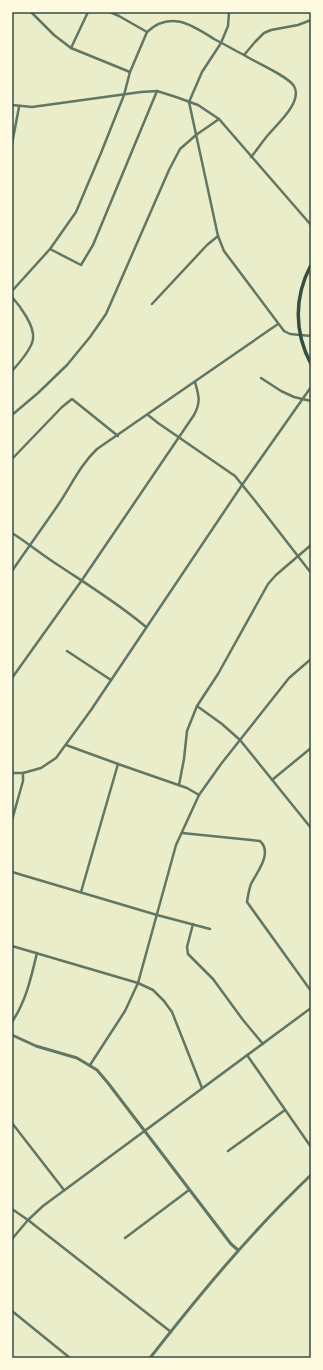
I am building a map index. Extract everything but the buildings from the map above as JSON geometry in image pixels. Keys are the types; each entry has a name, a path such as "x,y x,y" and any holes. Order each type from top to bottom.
{"main road":[{"path":"311,265 305,276 299,299 298,316 300,336 305,353 311,364"}],"street":[{"path":"31,12 54,35 71,48 130,72"},
{"path":"71,48 88,12"},
{"path":"110,12 147,32"},
{"path":"228,12 228,26 221,43 202,72 189,102 218,236 224,251 278,324 288,334 311,336"},
{"path":"244,56 264,33 271,30 298,25 311,20"},
{"path":"12,291 50,249 76,212 124,95 130,72 147,32 158,23 181,21 194,26 221,43 288,80 294,87 296,94 290,109 251,157"},
{"path":"50,249 81,265 93,245 157,91"},
{"path":"12,105 19,107 32,107 157,91 176,96 198,105 219,119 311,225"},
{"path":"12,144 19,107"},
{"path":"12,415 38,393 67,365 90,337 106,314 169,170 180,149 196,135 219,119"},
{"path":"152,304 207,245 218,236"},
{"path":"12,297 19,305 31,326 34,338 26,354 12,371"},
{"path":"12,571 59,504 90,456 97,449 118,436 278,324"},
{"path":"261,378 281,391 294,397 304,398 311,401"},
{"path":"12,678 82,580 198,408 199,396 195,382"},
{"path":"12,773 23,773 42,768 56,758 111,680 242,485 311,387"},
{"path":"12,458 69,400 72,399 118,436"},
{"path":"148,415 158,424 234,476 311,573"},
{"path":"12,533 30,544 56,564 82,580 129,613 146,627"},
{"path":"178,785 184,759 187,731 197,706 218,674 268,584 276,575 311,545"},
{"path":"67,652 111,680"},
{"path":"90,1065 125,1011 138,982 176,845 199,795 289,678 311,659"},
{"path":"197,706 222,724 240,740 311,828"},
{"path":"66,745 187,788 199,795"},
{"path":"272,780 311,748"},
{"path":"81,892 118,764"},
{"path":"12,820 23,781 23,773"},
{"path":"182,833 260,841 264,844 265,852 262,866 251,885 247,902 311,991"},
{"path":"12,872 157,915 210,928"},
{"path":"193,924 187,947 188,954 213,979 262,1044"},
{"path":"12,946 138,982 153,990 172,1012 202,1088"},
{"path":"12,1022 20,1010 29,988 37,953"},
{"path":"12,1239 28,1220 64,1190 311,1008"},
{"path":"12,1035 36,1046 71,1056 90,1065 108,1083 231,1244 238,1250"},
{"path":"247,1055 311,1147"},
{"path":"228,1151 285,1110"},
{"path":"12,1123 64,1190"},
{"path":"150,1358 238,1250 311,1175"},
{"path":"125,1238 190,1190"},
{"path":"12,1209 170,1332"},
{"path":"12,1311 70,1358"}]}
